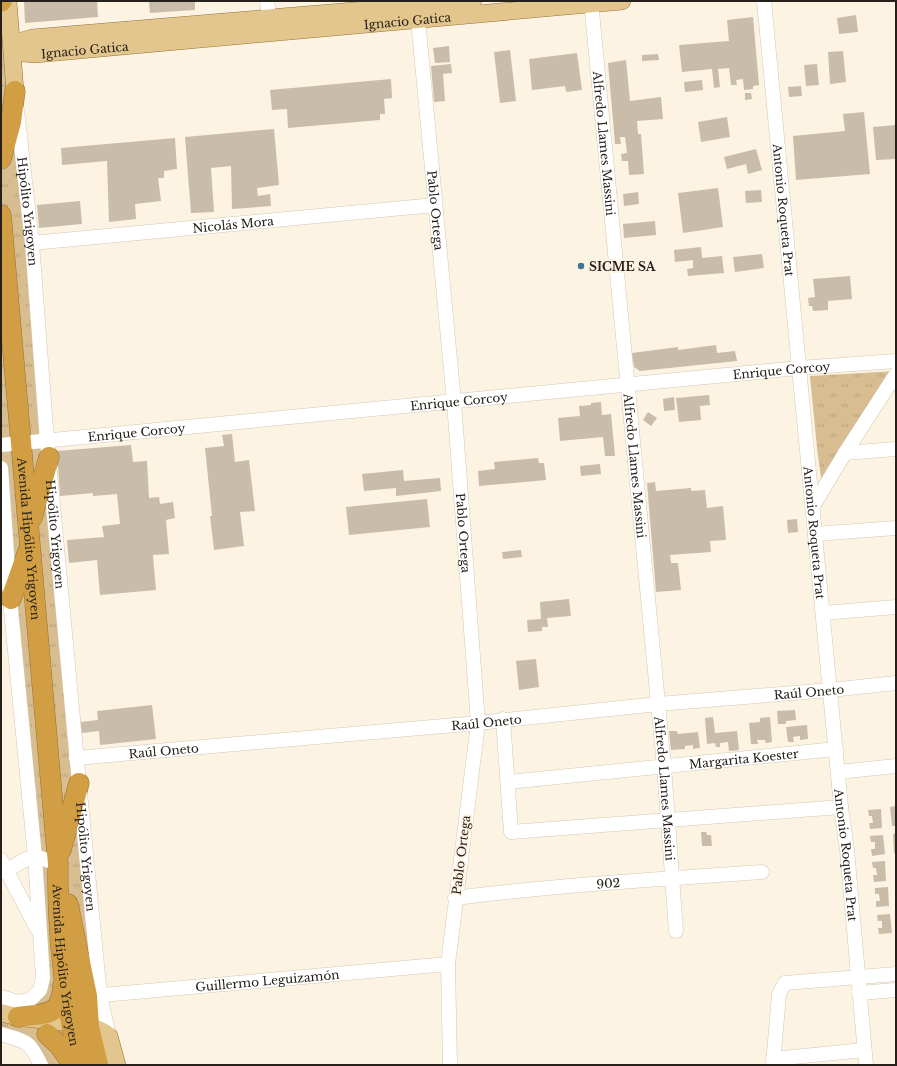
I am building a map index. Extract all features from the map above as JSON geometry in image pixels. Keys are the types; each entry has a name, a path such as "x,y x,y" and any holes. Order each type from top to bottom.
{"highway":[{"path":"1,159 11,122 16,91"},
{"name":"Avenida Hipólito Yrigoyen","path":"1,216 58,864 59,922 64,979 80,1026 98,1065"},
{"path":"8,607 29,539 48,449"},
{"path":"58,864 79,783"},
{"name":"Avenida Hipólito Yrigoyen","path":"58,864 93,995 80,1026 75,1046 80,1065"},
{"path":"10,1015 50,1012 58,1006 62,995 64,979"},
{"path":"47,1034 58,1045 73,1065"}],"main road":[{"name":"Hipólito Yrigoyen","path":"8,1 6,47 16,91"},
{"name":"Ignacio Gatica","path":"6,47 36,54 473,1"},
{"name":"Ignacio Gatica","path":"417,9 622,1"},
{"path":"10,1015 53,1036 80,1026"},
{"path":"10,1015 80,1026 102,1031 110,1036"},
{"name":"Hipólito Yrigoyen","path":"110,1036 117,1065"}],"street":[{"path":"267,1 270,25"},
{"name":"Antonio Roqueta Prat","path":"764,1 841,807 847,850 866,1065"},
{"name":"Alfredo Llames Massini","path":"592,2 664,766 676,931"},
{"name":"Pablo Ortega","path":"417,9 454,402 478,723 455,898 448,964 450,1065"},
{"name":"Hipólito Yrigoyen","path":"16,91 32,243 48,449 79,783 93,995 110,1036"},
{"name":"Nicolás Mora","path":"32,243 435,205"},
{"name":"Enrique Corcoy","path":"1,445 21,443 48,449 454,402 629,386 799,368 896,361"},
{"path":"813,506 896,374"},
{"path":"845,453 896,449"},
{"path":"1,468 8,607 35,857 43,978 40,990 30,1000 18,1002 1,997"},
{"path":"815,534 896,528"},
{"path":"823,613 896,607"},
{"name":"Raúl Oneto","path":"76,758 478,723 503,719 658,704 896,683"},
{"path":"503,719 511,832 841,807"},
{"name":"Margarita Koester","path":"508,782 836,749"},
{"path":"838,772 896,766"},
{"path":"39,933 3,868 35,857 58,864"},
{"name":"902","path":"455,898 584,884 762,872"},
{"name":"Guillermo Leguizamón","path":"93,995 448,964"},
{"path":"864,1050 773,1062 779,994 785,982 896,974"},
{"path":"859,993 896,990"},
{"path":"1,1034 28,1043 33,1048 41,1065"}],"green space":[{"path":"1,1 100,995 117,1065 41,1065 33,1048 1,1034 1,997 18,1002 40,990 1,468"},
{"path":"896,371 822,485 810,376"}],"building":[{"path":"24,1 97,1 98,17 25,23"},
{"path":"149,1 195,1 195,10 150,13"},
{"path":"856,15 858,32 839,34 837,18"},
{"path":"753,17 759,85 753,86 753,89 744,90 743,79 736,80 737,85 731,85 729,68 718,69 720,87 714,88 712,69 682,72 679,45 729,41 727,20"},
{"path":"449,46 450,62 435,63 433,48"},
{"path":"510,50 516,101 500,103 494,52"},
{"path":"843,51 846,82 830,84 828,52"},
{"path":"577,53 582,90 566,92 565,86 532,90 529,59"},
{"path":"658,54 659,60 642,61 642,55"},
{"path":"626,60 630,101 661,97 663,119 637,121 638,134 641,134 644,174 629,175 628,161 622,161 621,154 627,153 625,137 620,137 621,144 615,144 608,63"},
{"path":"451,64 452,73 443,74 445,101 434,102 431,66"},
{"path":"817,64 819,85 806,86 804,65"},
{"path":"391,79 392,98 384,99 385,114 380,114 380,120 288,128 287,109 272,110 270,90"},
{"path":"702,80 703,90 685,92 684,82"},
{"path":"801,86 802,96 789,97 788,87"},
{"path":"745,93 751,93 752,99 745,100"},
{"path":"864,112 870,174 796,180 793,136 845,131 843,114"},
{"path":"727,117 730,137 701,142 698,122"},
{"path":"896,125 896,159 876,160 873,127"},
{"path":"274,129 279,185 257,188 258,196 270,194 271,206 232,209 231,166 211,168 214,212 191,213 185,137"},
{"path":"175,138 177,169 164,171 164,178 158,178 161,201 135,204 136,219 109,222 107,161 62,165 61,148"},
{"path":"756,149 762,170 748,174 746,164 727,169 724,157"},
{"path":"718,188 723,227 683,233 678,193"},
{"path":"761,190 762,202 746,203 745,191"},
{"path":"638,192 639,204 624,206 623,194"},
{"path":"80,201 82,224 39,228 37,205"},
{"path":"655,221 656,235 624,238 623,224"},
{"path":"701,247 702,258 722,256 724,273 688,276 687,269 693,268 693,260 675,262 674,250"},
{"path":"762,254 764,268 735,272 733,257"},
{"path":"850,276 852,299 828,301 828,310 813,311 812,306 809,306 808,298 815,297 813,279"},
{"path":"716,345 717,353 735,351 737,361 640,371 634,367 632,353 678,347 678,350"},
{"path":"709,395 710,405 700,406 701,420 679,422 676,398"},
{"path":"674,397 675,410 664,411 663,399"},
{"path":"601,402 602,415 611,414 615,456 605,456 603,437 560,441 558,418 580,416 579,406"},
{"path":"648,412 657,418 651,426 643,420"},
{"path":"232,434 235,462 249,460 255,511 240,512 244,546 214,550 205,448 224,446 222,435"},
{"path":"131,445 133,462 147,461 149,498 159,497 160,504 173,502 175,518 166,520 169,554 153,555 156,590 100,595 97,560 69,563 67,540 104,537 102,526 120,524 117,494 93,496 93,493 60,496 57,451"},
{"path":"538,458 539,463 544,463 546,480 479,486 478,471 495,469 494,462"},
{"path":"600,464 601,474 581,476 580,466"},
{"path":"403,470 404,481 440,478 441,491 396,496 396,488 364,491 362,474"},
{"path":"655,482 656,491 691,488 691,491 705,490 707,508 723,506 726,540 710,541 711,552 670,555 671,563 678,563 681,590 656,592 647,483"},
{"path":"427,499 430,527 349,535 346,507"},
{"path":"797,519 798,532 788,533 787,520"},
{"path":"521,550 522,557 503,559 502,552"},
{"path":"569,599 571,616 547,618 548,627 542,627 542,631 528,632 527,620 541,619 540,602"},
{"path":"536,659 539,687 519,690 516,661"},
{"path":"152,705 156,739 100,745 99,731 82,733 80,722 98,720 97,711"},
{"path":"795,710 796,720 786,721 786,724 778,724 777,711"},
{"path":"713,717 715,733 737,731 739,750 729,751 728,742 720,743 720,747 716,747 715,743 707,744 705,718"},
{"path":"770,717 772,742 766,743 765,740 757,740 758,744 751,744 749,723 760,722 760,718"},
{"path":"807,725 808,739 800,740 800,736 793,737 794,742 788,742 786,727"},
{"path":"669,731 677,731 678,734 698,732 700,748 693,749 693,745 685,746 685,749 671,750"},
{"path":"896,806 896,826 892,826 890,807"},
{"path":"881,809 882,828 870,829 869,823 873,823 872,816 869,816 868,810"},
{"path":"701,832 706,832 707,835 711,835 712,846 702,846"},
{"path":"896,833 896,853 894,853 893,834"},
{"path":"883,835 885,854 872,856 871,849 875,849 875,842 871,842 870,836"},
{"path":"885,861 886,881 874,882 873,875 877,875 876,868 873,868 872,862"},
{"path":"888,887 889,906 876,907 876,901 880,901 879,894 875,894 875,888"},
{"path":"890,914 892,933 879,934 878,928 882,928 882,921 878,921 877,915"}],"place":[{"name":"SICME SA","path":"581,266"}]}
